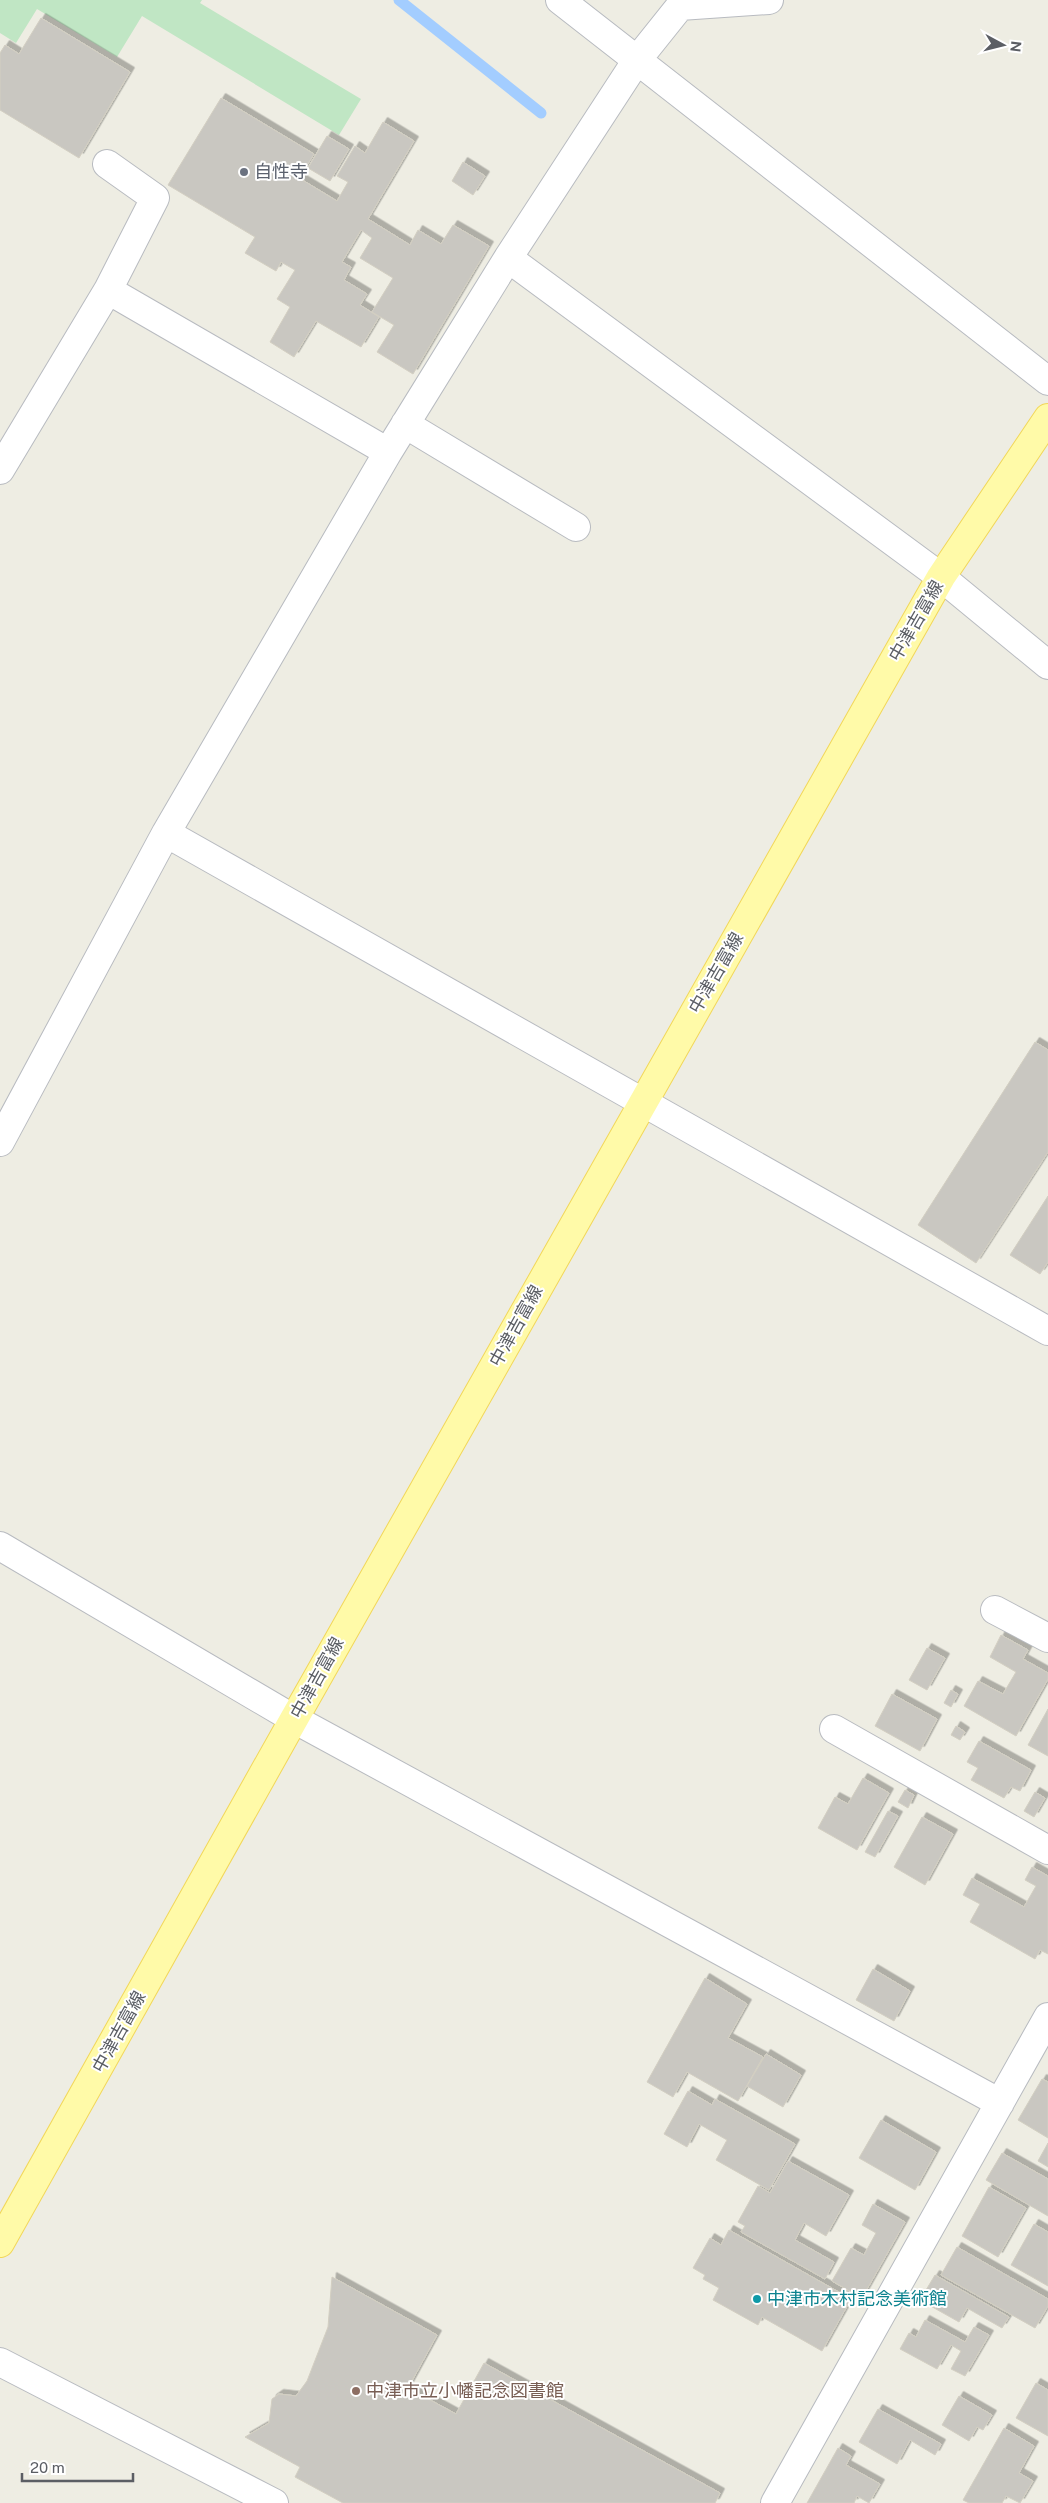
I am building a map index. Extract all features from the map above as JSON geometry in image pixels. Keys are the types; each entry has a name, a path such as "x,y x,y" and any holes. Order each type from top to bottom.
{"main road":[{"name":"中津吉富線","path":"0,2243 642,1103 942,577 1048,418"}],"street":[{"path":"560,0 1048,381"},
{"path":"0,1142 166,833 388,452 508,258 637,60 683,3 768,0"},
{"path":"0,470 108,290 155,198 107,164"},
{"path":"508,258 942,577 1048,665"},
{"path":"108,290 388,452"},
{"path":"405,424 576,527"},
{"path":"166,833 1048,1331"},
{"path":"0,1546 294,1719 1000,2103"},
{"path":"995,1610 1048,1638"},
{"path":"834,1729 1048,1850"},
{"path":"775,2503 1048,2017"},
{"path":"0,2362 274,2503"}],"green space":[{"path":"0,0 202,0 200,3 361,99 339,135 142,16 117,57 37,9 16,43 0,33"}],"building":[{"path":"41,18 130,72 79,158 0,110 0,53 5,45 19,54"},
{"path":"221,98 314,154 299,178 337,201 348,182 337,176 355,146 365,153 383,122 414,141 368,219 410,245 418,230 441,244 453,225 489,246 413,374 377,352 394,325 372,312 393,278 360,258 372,238 361,230 342,262 351,267 344,280 367,294 360,305 379,317 361,347 316,321 294,357 270,342 290,307 277,299 295,270 281,262 276,271 245,253 255,237 168,185"},
{"path":"327,136 349,149 330,181 308,168"},
{"path":"463,162 485,176 473,195 452,181"},
{"path":"1035,1042 1048,1050 1048,1152 976,1263 918,1225"},
{"path":"1048,1196 1048,1262 1040,1274 1010,1255"},
{"path":"1001,1635 1028,1650 1023,1659 1048,1673 1048,1679 1016,1736 964,1706 978,1681 1003,1694 1016,1672 990,1657"},
{"path":"927,1648 945,1658 927,1690 909,1680"},
{"path":"951,1690 958,1694 951,1707 944,1703"},
{"path":"892,1694 937,1719 920,1751 875,1726"},
{"path":"1048,1709 1048,1756 1028,1745"},
{"path":"956,1726 965,1732 960,1740 951,1735"},
{"path":"979,1741 1031,1770 1020,1791 1011,1787 1004,1798 971,1780 978,1768 967,1762"},
{"path":"863,1778 889,1793 857,1850 818,1828 835,1797 848,1804"},
{"path":"905,1790 914,1795 908,1808 898,1802"},
{"path":"1035,1792 1045,1798 1034,1817 1024,1811"},
{"path":"888,1811 898,1816 875,1857 865,1852"},
{"path":"922,1817 953,1834 925,1885 894,1867"},
{"path":"1032,1867 1048,1876 1048,1954 1040,1950 1035,1959 970,1922 980,1904 963,1895 972,1878 1024,1907 1036,1886 1025,1880"},
{"path":"873,1969 910,1991 894,2021 856,2000"},
{"path":"705,1978 747,2004 728,2038 763,2057 738,2101 687,2072 673,2097 647,2082"},
{"path":"766,2054 801,2075 783,2107 747,2086"},
{"path":"1042,2079 1048,2082 1048,2138 1018,2120"},
{"path":"688,2091 712,2105 715,2099 795,2144 769,2190 716,2160 727,2140 699,2124 687,2147 664,2134"},
{"path":"881,2120 936,2152 915,2190 859,2158"},
{"path":"1048,2143 1048,2167 1038,2161"},
{"path":"1002,2153 1048,2179 1048,2216 986,2180"},
{"path":"788,2161 849,2195 826,2236 804,2223 795,2240 834,2262 825,2279 741,2232 745,2226 738,2222 758,2186 770,2193"},
{"path":"989,2187 1026,2208 998,2257 962,2236"},
{"path":"873,2204 905,2222 862,2298 832,2281 851,2248 864,2255 876,2233 862,2225"},
{"path":"1034,2224 1048,2232 1048,2286 1011,2265"},
{"path":"729,2230 851,2299 822,2351 762,2317 758,2325 713,2300 719,2288 703,2279 705,2275 693,2268 710,2238 721,2245"},
{"path":"957,2247 1048,2299 1048,2306 1035,2328 941,2275"},
{"path":"935,2275 1009,2317 1002,2328 967,2308 959,2322 920,2300"},
{"name":"中津市立小幡記念図書館","path":"332,2277 437,2335 408,2388 456,2414 484,2363 720,2493 715,2503 343,2503 295,2477 300,2467 245,2437 269,2423 272,2399 279,2394 296,2396 307,2381 328,2327"},
{"path":"925,2320 965,2342 974,2327 989,2335 965,2376 951,2369 961,2351 951,2345 937,2369 900,2349 909,2333 916,2337"},
{"path":"1036,2383 1048,2390 1048,2436 1016,2418"},
{"path":"959,2396 992,2415 983,2430 977,2427 969,2441 942,2425"},
{"path":"878,2409 941,2444 935,2455 910,2440 897,2464 859,2442"},
{"path":"1004,2428 1034,2446 1019,2473 1033,2481 1020,2503 1006,2496 1002,2503 969,2503 963,2500"},
{"path":"838,2448 851,2456 846,2465 880,2484 869,2503 857,2496 854,2503 807,2503"}],"waterway":[{"path":"399,0 541,113"}],"place":[{"name":"自性寺","path":"244,172"},
{"name":"中津市木村記念美術館","path":"757,2299"},
{"name":"中津市立小幡記念図書館","path":"356,2391"}]}
